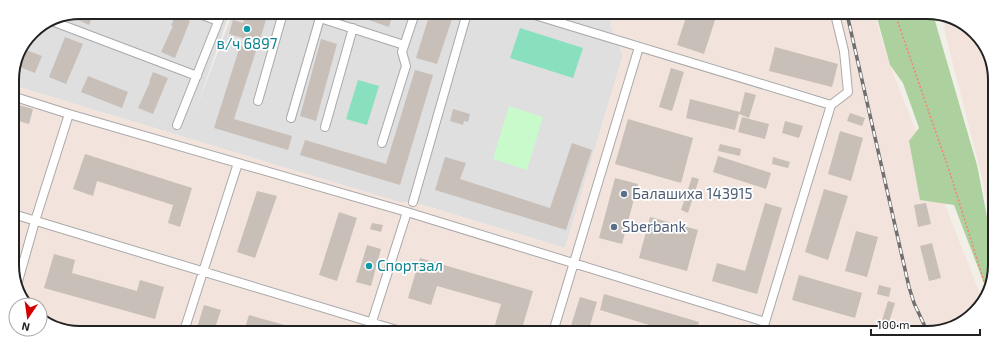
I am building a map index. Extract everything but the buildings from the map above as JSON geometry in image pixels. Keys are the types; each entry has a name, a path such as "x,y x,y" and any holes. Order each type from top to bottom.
{"street":[{"path":"177,126 218,21 213,19"},
{"path":"258,101 281,19"},
{"path":"291,118 318,19"},
{"path":"329,19 404,45"},
{"path":"382,144 406,66 402,52 413,19"},
{"path":"413,202 464,19"},
{"path":"548,19 831,105"},
{"path":"764,326 831,105 848,92 844,51 836,19"},
{"path":"59,23 197,76"},
{"path":"325,127 352,28"},
{"path":"554,326 639,47"},
{"path":"19,98 573,262 765,322"},
{"path":"20,274 69,114"},
{"path":"186,326 238,163"},
{"path":"370,326 406,212"},
{"path":"19,216 381,326"}],"path":[{"path":"897,19 950,173 985,284"}],"shaded area":[{"path":"228,19 196,109 230,19 611,19 610,24 623,55 565,248 413,202 399,202 19,87 19,76 25,53 40,34 50,27 68,20"},
{"path":"611,19 876,19 890,65 980,294 978,299 957,318 942,324 931,326 80,326 65,324 48,317 48,297 28,297 22,284 19,265 19,87 399,202 413,202 565,248 623,55 610,24"},
{"path":"944,22 957,27 964,32 978,46 987,68 988,208 983,181 945,33"}],"green space":[{"path":"877,19 935,20 977,165 988,222 988,265 984,284 954,205 920,200 909,141 919,128 903,83 890,65"},
{"path":"520,28 583,48 573,78 510,58"},
{"path":"358,80 379,86 367,125 346,119"},
{"path":"509,106 543,117 527,170 493,159"}],"railway":[{"path":"848,19 909,287 914,303 925,326"}],"place":[{"name":"в/ч 6897","path":"247,29"},
{"name":"Балашиха 143915","path":"624,194"},
{"name":"Sberbank","path":"614,227"},
{"name":"Спортзал","path":"369,266"}]}
